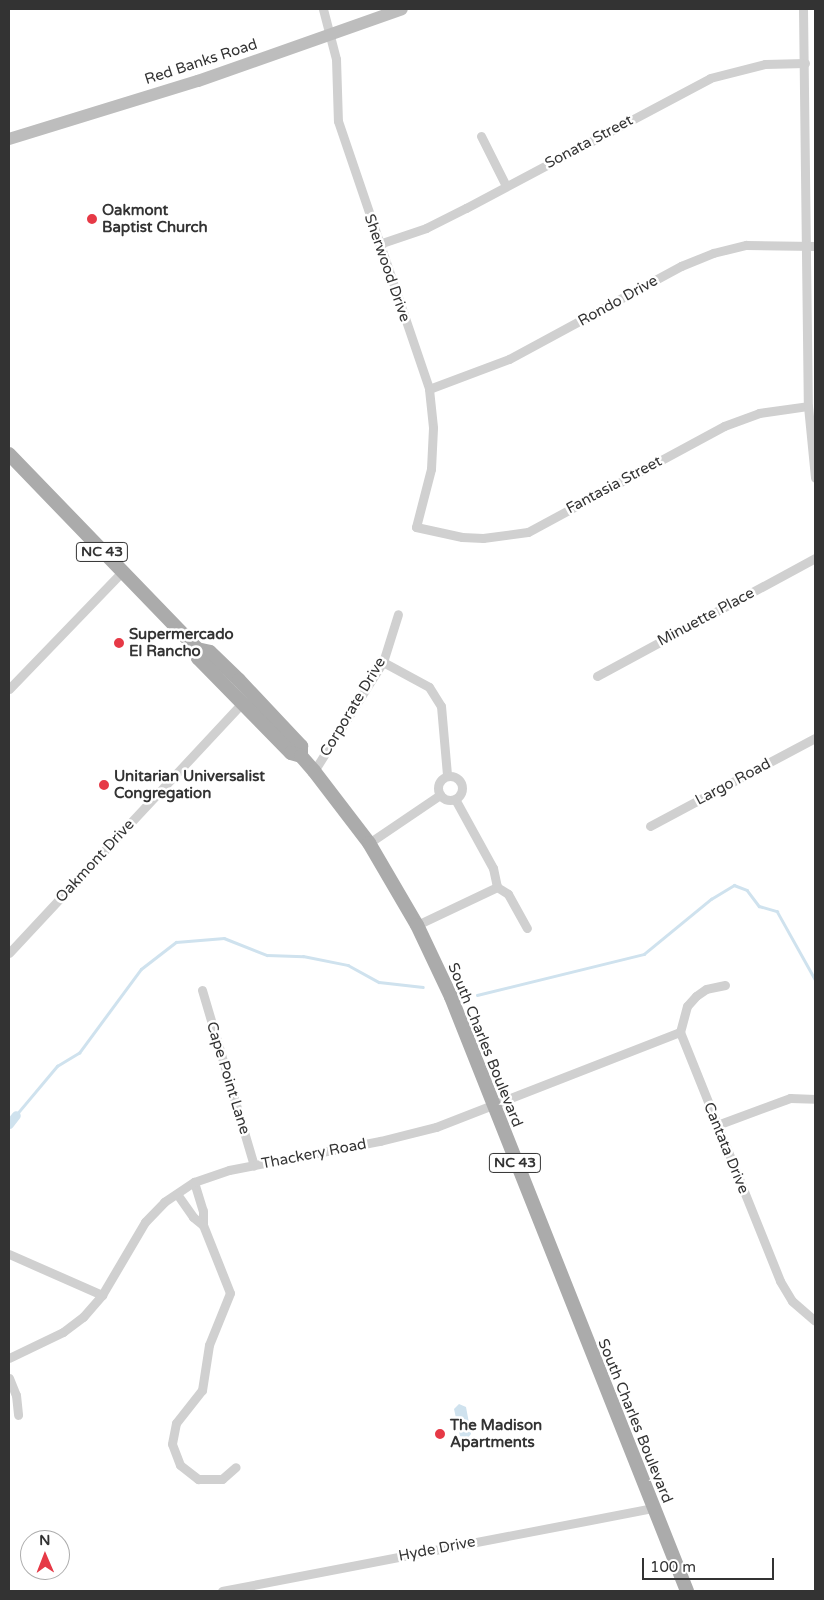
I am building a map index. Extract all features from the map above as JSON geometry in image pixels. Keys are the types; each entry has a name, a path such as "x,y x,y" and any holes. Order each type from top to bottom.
{"main road":[{"name":"South Charles Boulevard","path":"9,454 197,649 203,662 242,703 292,753 302,756"},
{"name":"South Charles Boulevard","path":"197,649 210,652 297,742 302,756 369,843 417,925 451,997 491,1104 687,1591"},
{"path":"203,662 211,662 232,682 239,680"},
{"path":"242,703 247,701 254,706 286,740 297,742"}],"street":[{"name":"Sherwood Drive","path":"323,9 336,59 338,121 429,389 433,428 432,469 416,527"},
{"name":"Red Banks Road","path":"9,139 198,81 402,9"},
{"path":"803,9 811,246 808,406 815,478"},
{"name":"Sonata Street","path":"379,244 426,228 710,78 765,64 805,63"},
{"path":"481,136 506,186"},
{"name":"Rondo Drive","path":"429,389 509,359 681,266 713,253 746,245 811,246"},
{"name":"Fantasia Street","path":"416,527 469,537 528,532 724,426 759,413 808,406"},
{"name":"Minuette Place","path":"597,676 815,558"},
{"path":"9,689 122,572"},
{"name":"Corporate Drive","path":"314,770 383,662 398,614"},
{"path":"383,662 429,687 441,706 447,775"},
{"name":"Oakmont Drive","path":"9,953 242,703"},
{"name":"Largo Road","path":"650,826 815,738"},
{"path":"447,775 458,778 462,786 461,794 455,799 446,800 440,795 438,783 447,775"},
{"path":"369,843 440,795"},
{"path":"455,799 492,868 497,887 508,894 527,928"},
{"path":"417,925 497,887"},
{"path":"680,1032 685,1011 696,996 706,989 725,985"},
{"name":"Cape Point Lane","path":"202,990 254,1165"},
{"name":"Thackery Road","path":"9,1358 63,1332 84,1317 102,1295 140,1229 155,1211 194,1182 254,1165 403,1136 680,1032"},
{"name":"Cantata Drive","path":"680,1032 780,1281 792,1302 815,1321"},
{"path":"717,1125 790,1098 815,1100"},
{"path":"194,1182 203,1211 203,1225 230,1293 209,1346 202,1390 176,1423 172,1444 180,1465 198,1479 222,1480 236,1467"},
{"path":"177,1194 193,1217 203,1225"},
{"path":"9,1254 102,1295"},
{"path":"9,1378 16,1395 18,1415"},
{"name":"Hyde Drive","path":"222,1591 652,1508"}],"water":[{"path":"459,1404 466,1407 471,1434 467,1439 460,1436 454,1409"}],"waterway":[{"path":"477,995 644,954 711,899 734,885 747,890 759,906 777,911 815,979"},
{"path":"16,1115 57,1066 79,1053 141,969 176,942 224,938 267,955 303,956 348,965 379,982 423,987"},
{"path":"9,1124 16,1115"}],"place":[{"name":"Oakmont Baptist Church","path":"92,219"},
{"name":"Supermercado El Rancho","path":"119,643"},
{"name":"Unitarian Universalist Congregation","path":"104,785"},
{"name":"The Madison Apartments","path":"440,1434"}]}
